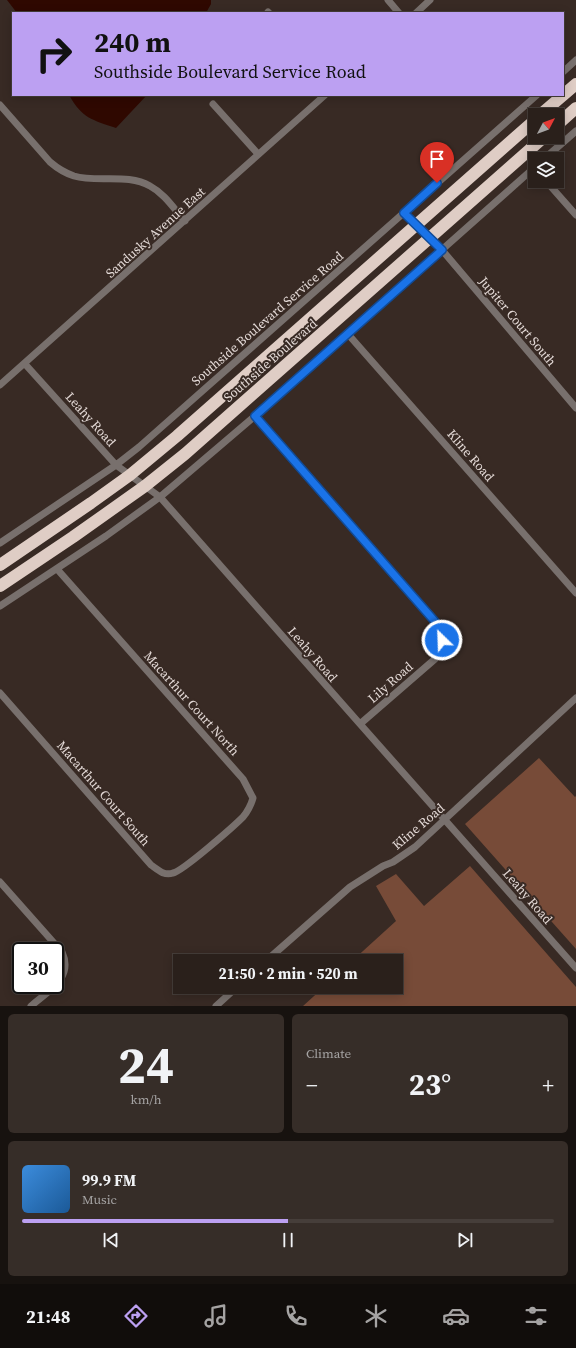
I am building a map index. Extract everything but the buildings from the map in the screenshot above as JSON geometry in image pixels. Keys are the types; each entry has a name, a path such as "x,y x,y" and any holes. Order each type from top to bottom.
{"highway":[{"path":"564,94 576,84"},
{"path":"548,108 562,96"},
{"path":"564,119 576,108"},
{"name":"Southside Boulevard","path":"0,565 130,475 179,435 528,126"},
{"name":"Southside Boulevard","path":"0,586 145,486 191,448 536,144"}],"street":[{"path":"388,0 398,12"},
{"path":"417,12 430,0"},
{"path":"564,71 576,60"},
{"name":"Sandusky Avenue East","path":"0,385 324,96"},
{"name":"Southside Boulevard Service Road","path":"0,543 116,465 139,447 536,96"},
{"path":"213,104 258,154"},
{"path":"1,109 50,162 64,172 80,177 127,179 139,181 149,185 165,197 185,221"},
{"path":"552,152 576,131"},
{"path":"0,606 106,536 160,497 255,416 528,174"},
{"path":"552,188 576,215"},
{"name":"Jupiter Court South","path":"404,213 442,250 576,408"},
{"name":"Kline Road","path":"347,333 576,594"},
{"name":"Leahy Road","path":"25,364 116,465 160,497 576,968"},
{"name":"Lily Road","path":"255,416 438,625 441,632 441,648 435,659 360,724"},
{"name":"Macarthur Court North","path":"57,569 243,779 249,788 253,798 251,806 243,817 201,854"},
{"name":"Macarthur Court South","path":"0,693 146,859 161,873 174,874 201,854"},
{"name":"Kline Road","path":"274,954 350,887 383,866 393,862 415,847 576,698"},
{"path":"0,882 62,952 64,957 65,970 61,979 32,1006"},
{"path":"216,1006 229,994"}],"shaded area":[{"path":"7,0 211,0 211,4 207,12 16,12"},
{"path":"70,96 146,96 116,128 88,117 78,109"},
{"path":"539,758 575,797 576,796 576,949 465,824"},
{"path":"470,866 576,987 576,1006 303,1006 316,994 403,994 403,954 360,954 396,921 376,886 396,874 424,906"}],"route":[{"path":"437,183 404,213 442,250 255,416 438,625 442,640"}]}
